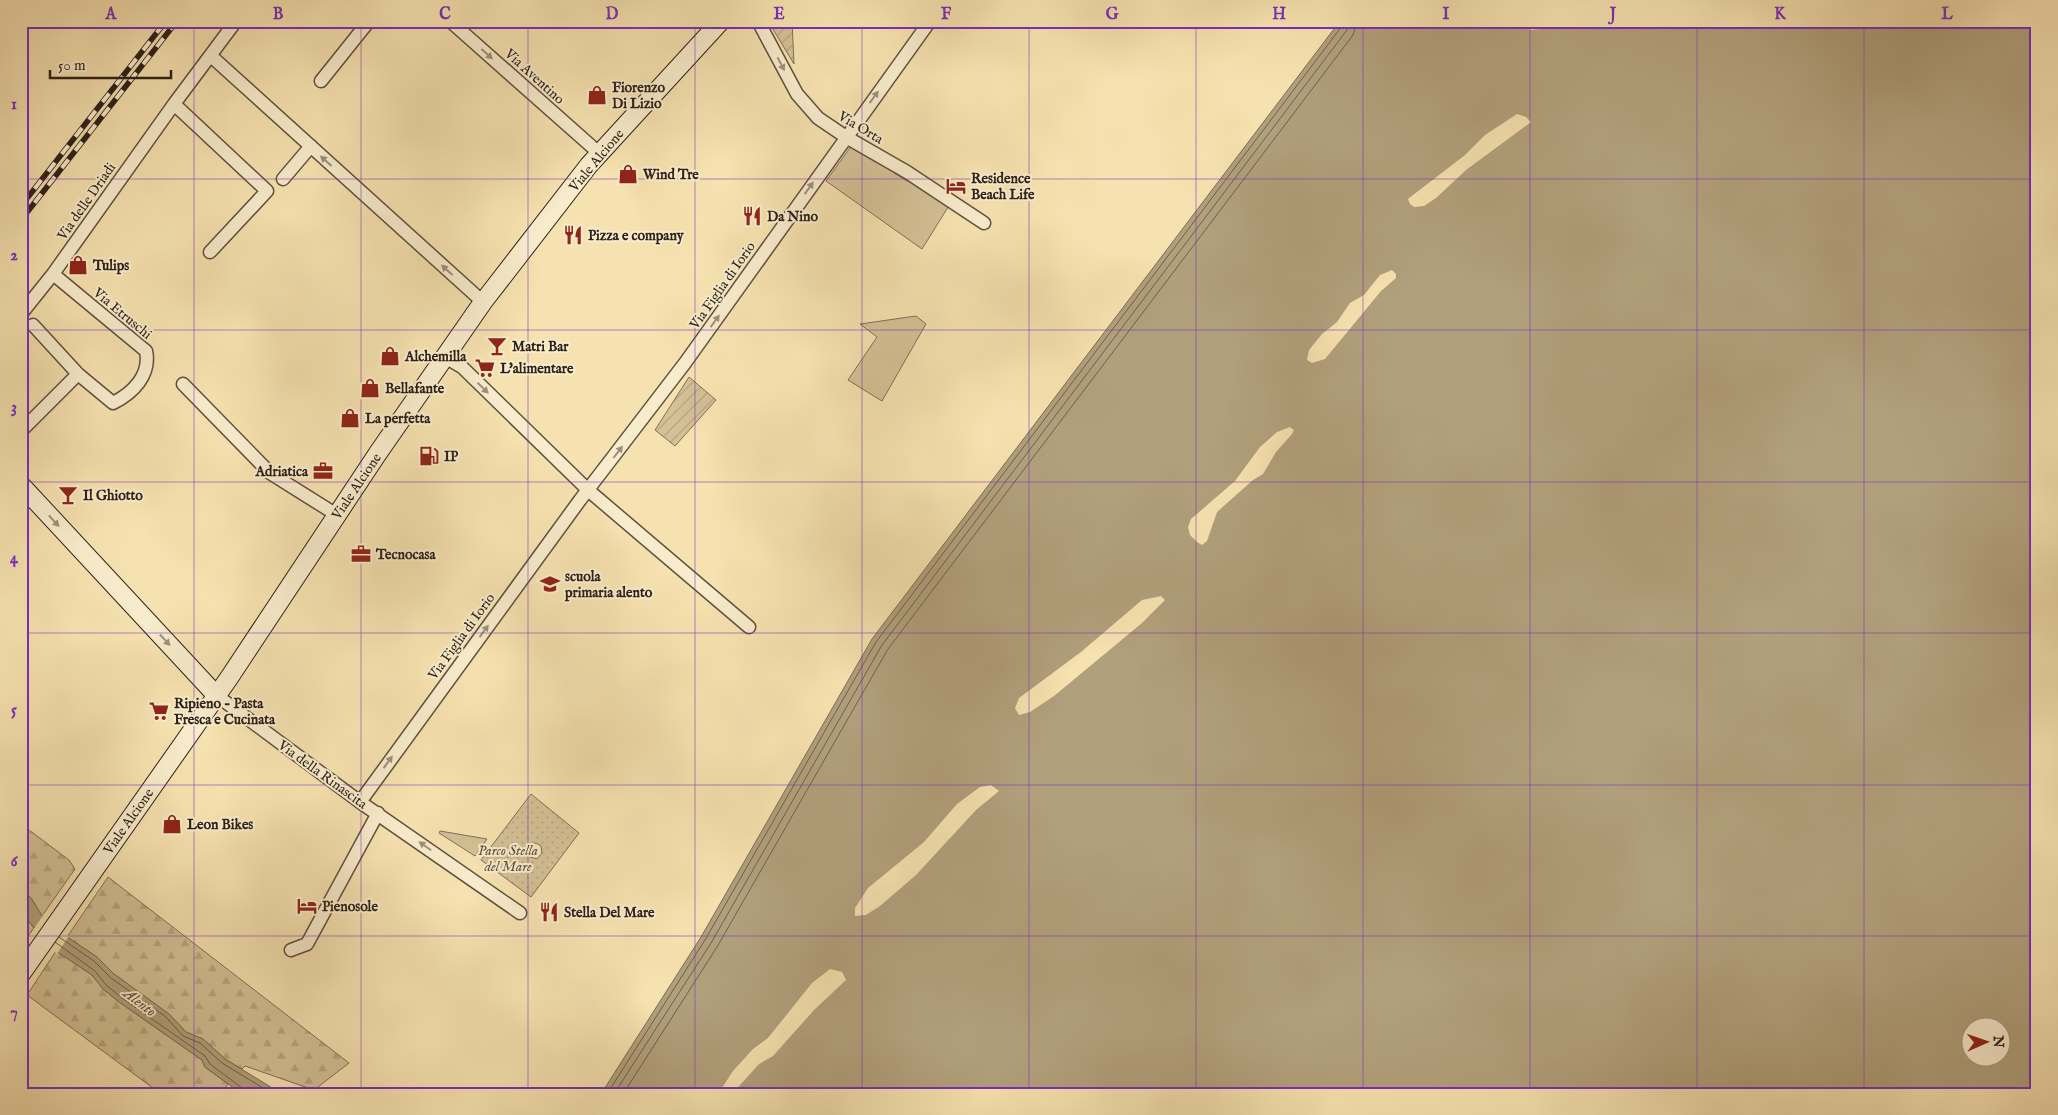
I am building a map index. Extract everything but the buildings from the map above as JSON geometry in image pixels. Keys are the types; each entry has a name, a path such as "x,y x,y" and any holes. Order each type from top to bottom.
{"street":[{"name":"Via delle Driadi","path":"21,314 53,274 174,104 236,21"},
{"path":"321,82 369,21"},
{"name":"Via Aventino","path":"450,21 599,153"},
{"name":"Viale Alcione","path":"21,974 216,695 483,302 599,153 721,21"},
{"name":"Via Orta","path":"758,21 797,94 818,118 846,137 907,172 984,223"},
{"name":"Via Figlia di Iorio","path":"360,802 588,490 691,355 930,21"},
{"path":"211,56 483,302"},
{"path":"174,104 267,192 210,252"},
{"path":"283,179 311,146"},
{"name":"Via Etruschi","path":"53,274 146,351 148,361 140,382 124,397 114,403 78,374"},
{"path":"21,431 78,374 33,325"},
{"path":"445,357 462,367 588,490 749,627"},
{"path":"183,384 270,473 337,515"},
{"name":"Via della Rinascita","path":"21,485 216,695 360,802 379,813 520,912"},
{"path":"291,950 307,944 379,813"}],"green space":[{"path":"768,21 792,21 794,64"},
{"path":"855,141 895,167 894,173 907,181 912,178 950,204 922,249 826,181"},
{"path":"916,316 926,324 882,401 848,380 877,337 860,324"},
{"path":"689,377 716,400 675,446 655,430"},
{"name":"Parco Stella del Mare","path":"531,794 579,833 531,897 481,860","holes":["536,843 541,846 542,853 537,859 527,856 526,849 531,844"]},
{"path":"21,824 69,860 75,869 42,916 31,898 21,890"},
{"path":"440,831 487,839 475,856 439,833"},
{"path":"108,877 349,1063 314,1090 245,1066 242,1069 225,1059 203,1039 186,1032 169,1014 114,974 97,957 67,937"},
{"path":"21,913 34,928 21,946"},
{"path":"56,951 92,975 103,989 119,1002 202,1060 205,1067 228,1084 221,1094 161,1094 27,995"}],"water":[{"path":"1340,21 2037,21 2037,1094 601,1094 701,937 872,639"},
{"name":"Alento","path":"21,890 31,898 42,916 67,937 97,957 114,974 169,1014 186,1032 203,1039 225,1059 282,1094 242,1094 205,1067 202,1060 119,1002 103,989 92,975 56,951 21,913"}],"pier":[{"path":"1525,21 1553,21 1540,29 1530,30 1524,26"},
{"path":"1517,114 1526,117 1531,122 1466,170 1436,198 1424,206 1414,207 1410,204 1408,199 1465,155 1485,135"},
{"path":"1392,270 1396,274 1396,278 1381,291 1325,359 1312,363 1307,360 1309,350 1322,334 1337,322 1350,303 1364,295 1380,275"},
{"path":"1290,427 1294,430 1292,434 1276,452 1263,474 1253,480 1217,512 1207,541 1202,545 1197,542 1190,535 1188,527 1191,519 1235,481 1260,447 1277,432"},
{"path":"1161,596 1165,600 1142,623 1054,696 1030,712 1019,715 1015,708 1019,698 1081,652 1142,600"},
{"path":"991,785 999,791 976,810 916,875 880,906 866,915 855,916 855,908 868,888 924,842 957,804 980,787"},
{"path":"44,914 69,936 57,954 33,930"},
{"path":"830,969 842,972 846,980 814,1010 773,1056 759,1064 732,1094 718,1094 733,1071 753,1049 768,1038 812,983"}],"railway":[{"path":"21,206 166,21"},
{"path":"21,220 177,21"}],"place":[{"name":"Fiorenzo Di Lizio","path":"597,95"},
{"name":"Wind Tre","path":"628,174"},
{"name":"Residence Beach Life","path":"956,186"},
{"name":"Da Nino","path":"752,216"},
{"name":"Pizza e company","path":"573,235"},
{"name":"Tulips","path":"78,265"},
{"name":"Matri Bar","path":"497,346"},
{"name":"Alchemilla","path":"390,356"},
{"name":"L'alimentare","path":"485,368"},
{"name":"Bellafante","path":"370,388"},
{"name":"La perfetta","path":"350,418"},
{"name":"IP","path":"429,456"},
{"name":"Adriatica","path":"323,471"},
{"name":"Il Ghiotto","path":"68,495"},
{"name":"Tecnocasa","path":"361,554"},
{"name":"scuola primaria alento","path":"550,584"},
{"name":"Ripieno - Pasta Fresca e Cucinata","path":"159,711"},
{"name":"Leon Bikes","path":"172,824"},
{"name":"Pienosole","path":"307,906"},
{"name":"Stella Del Mare","path":"549,912"}]}
